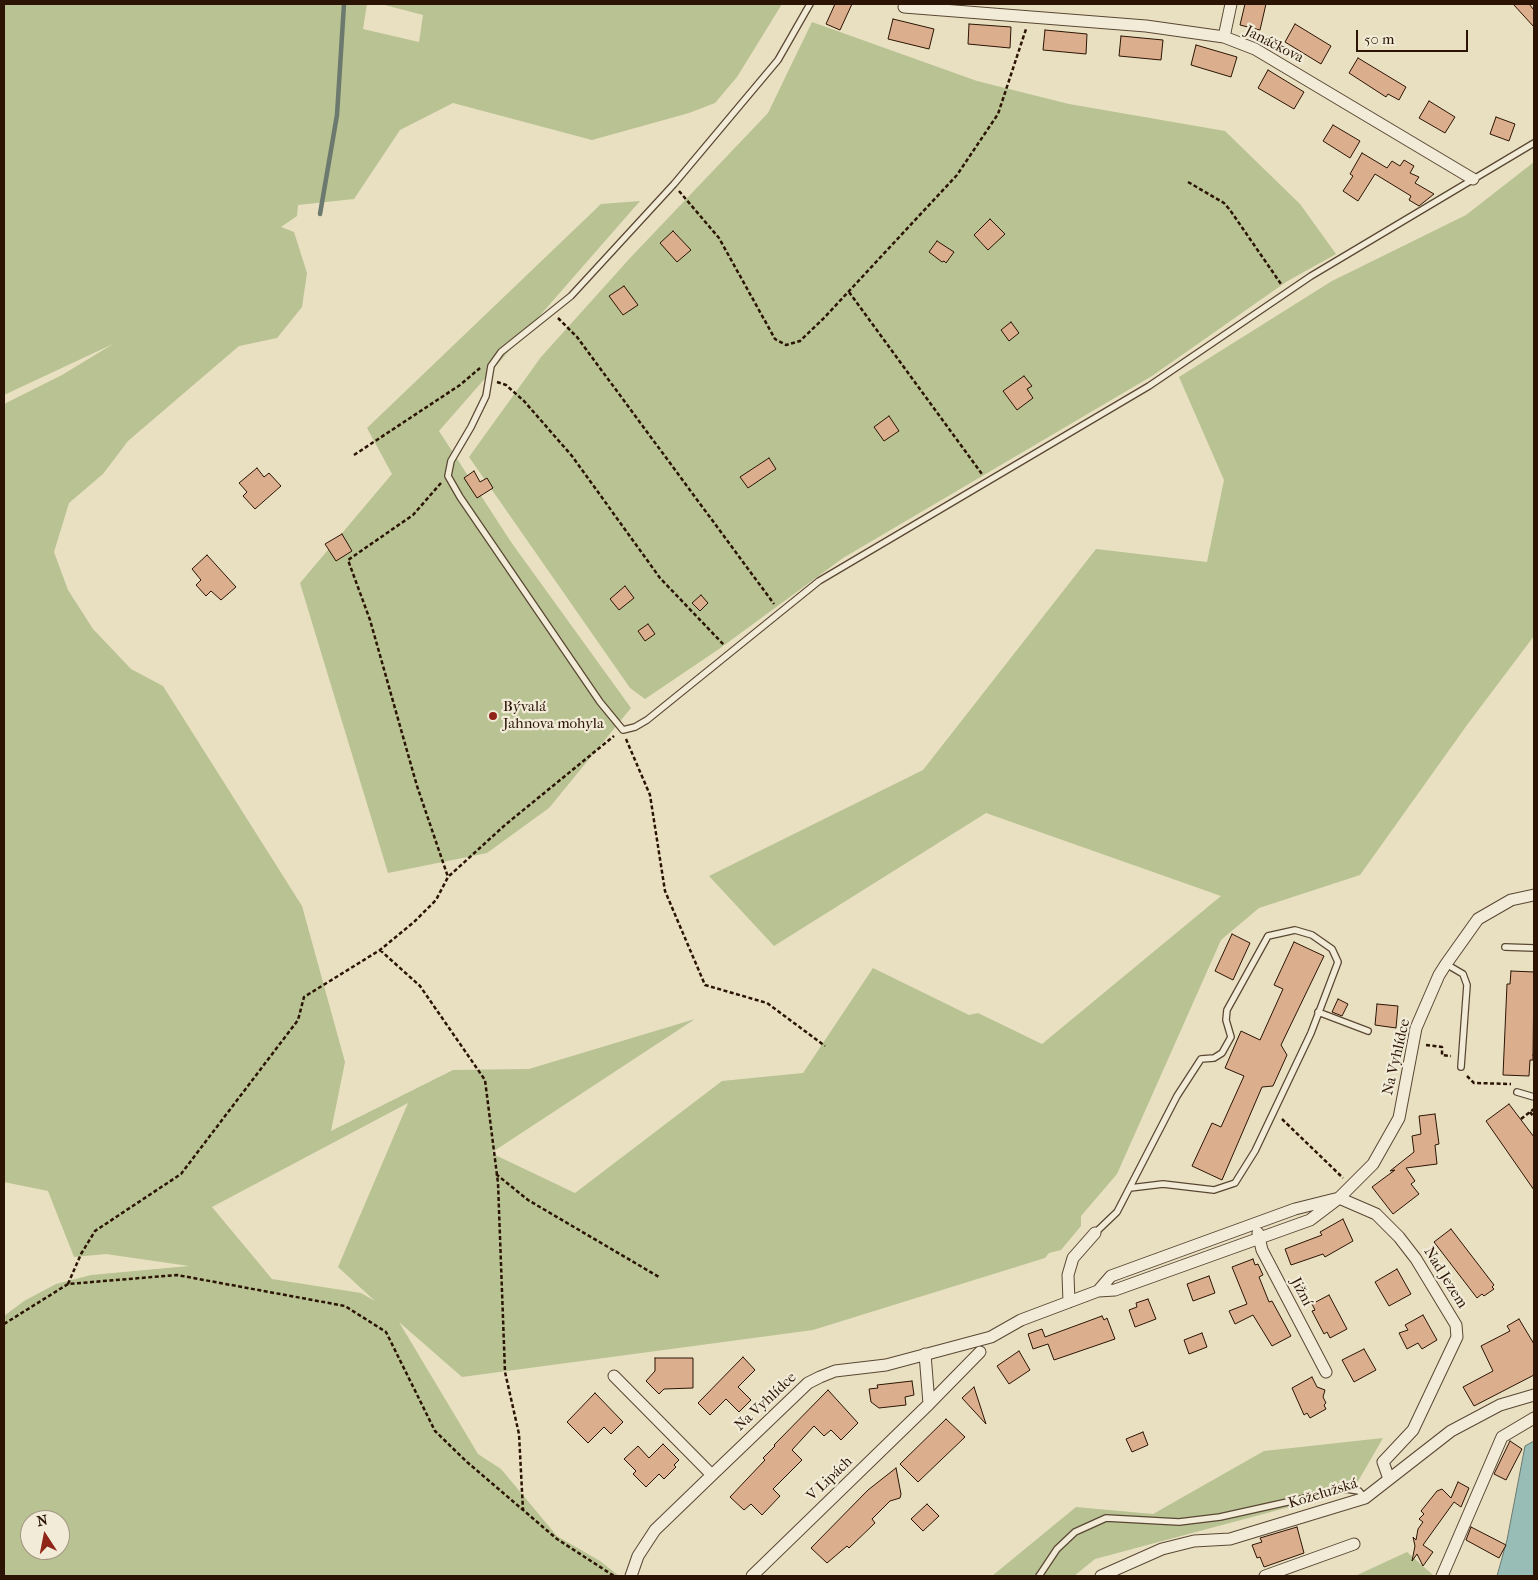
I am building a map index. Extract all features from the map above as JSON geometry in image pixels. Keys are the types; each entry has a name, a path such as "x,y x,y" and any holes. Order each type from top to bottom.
{"street":[{"path":"1224,37 1231,4"},
{"name":"Janáčkova","path":"904,8 945,8 1146,26 1224,37 1255,49 1473,179"},
{"name":"Na Vyhlídce","path":"631,1576 638,1556 655,1530 808,1382 835,1371 886,1365 991,1337 1021,1320 1098,1291 1116,1290 1310,1220 1339,1198 1373,1164 1399,1118 1416,1028 1439,975 1446,964 1478,919 1511,900 1534,895"},
{"name":"Na Vyhlídce","path":"1098,1291 1111,1276 1295,1209 1339,1198"},
{"name":"Nad Jezem","path":"1339,1198 1376,1214 1399,1237 1416,1259 1456,1325 1457,1337 1414,1430 1383,1462 1389,1479"},
{"name":"Jižní","path":"1256,1224 1262,1250 1326,1372"},
{"path":"1069,1302 1068,1275 1073,1258 1095,1233"},
{"name":"V Lipách","path":"752,1576 930,1404 980,1352"},
{"path":"925,1354 930,1404"},
{"path":"614,1376 712,1475"},
{"name":"Koželužská","path":"1101,1576 1162,1549 1194,1541 1230,1539 1365,1498 1444,1436 1500,1405 1534,1395"},
{"path":"1442,1576 1502,1437 1534,1418"},
{"path":"1265,1576 1354,1544"}],"lane":[{"path":"810,4 778,60 674,184 571,296 501,352 491,366 486,396 451,461 448,476 460,497 600,702 623,730 635,727 647,720 818,581 1149,386 1287,292 1534,143"},
{"path":"1095,1233 1117,1212 1177,1096 1202,1059 1214,1058 1222,1053 1231,1037 1226,1020 1227,1010 1268,936 1295,930 1312,935 1332,949 1338,962 1318,1012 1256,1151 1235,1183 1214,1190 1163,1184 1130,1188"},
{"path":"1505,947 1534,948"},
{"path":"1446,964 1463,974 1467,985 1461,1066"},
{"path":"1318,1012 1368,1031"},
{"path":"1517,1092 1533,1098"},
{"path":"1039,1576 1057,1550 1074,1532 1106,1518 1179,1522 1212,1518 1346,1489 1359,1491 1365,1498"}],"path":[{"path":"674,184 719,238 776,339 786,344 800,341 849,292 957,175 998,114 1031,17"},
{"path":"1188,182 1224,203 1287,292"},
{"path":"849,292 987,481"},
{"path":"551,311 582,345 780,612"},
{"path":"354,456 497,358"},
{"path":"489,378 506,385 530,408 572,456 660,578 732,652"},
{"path":"448,476 413,515 348,560 370,620 417,786 448,877"},
{"path":"68,1284 81,1254 96,1231 181,1174 298,1020 304,997 380,950 414,922 436,900 448,877 505,825 623,730 650,796 665,892 706,985 767,1003 825,1046"},
{"path":"380,950 420,986 485,1080 496,1174 505,1372 519,1434 523,1510"},
{"path":"1276,1108 1278,1116 1351,1186"},
{"path":"1520,1119 1534,1109"},
{"path":"1530,1112 1534,1117"},
{"path":"496,1174 528,1200 659,1277"},
{"path":"4,1324 68,1284 177,1275 345,1306 386,1332 435,1431 557,1539 614,1576"}],"green space":[{"path":"4,4 367,4 363,29 419,42 423,15 381,4 782,4 737,77 715,103 689,113 592,140 453,103 400,130 354,199 298,205 297,216 281,227 294,232 307,273 302,307 277,338 239,346 128,441 103,474 69,503 54,552 68,590 93,629 131,669 163,686 302,906 345,1062 331,1131 453,1070 529,1069 695,1019 491,1153 575,1193 722,1081 803,1073 873,968 969,1015 978,1013 1042,1044 1221,896 986,813 774,946 709,876 923,770 1096,549 1207,562 1224,480 1179,377 1332,281 1466,215 1534,162 1534,636 1467,725 1360,875 1259,908 1221,940 1117,1174 1081,1216 1081,1226 1061,1250 1049,1253 1045,1258 813,1330 462,1377 399,1322 478,1454 501,1469 557,1536 600,1561 619,1576 4,1576 4,1316 24,1301 56,1284 91,1275 189,1266 106,1254 74,1257 48,1191 4,1182 4,404 62,375 113,344 4,395","holes":["408,1103 338,1267 375,1301 361,1293 272,1279 212,1207"]},
{"path":"812,22 977,81 1069,104 1225,131 1300,204 1336,254 1286,282 1152,376 843,558 719,649 645,699 630,688 469,457 541,357 631,257 768,113"},
{"path":"640,201 439,431 511,542 631,708 549,808 487,853 388,873 300,583 392,474 367,428 601,204"},
{"path":"1383,1438 1353,1490 1095,1559 1074,1576 992,1576 1076,1507 1153,1514 1264,1451"},
{"path":"1407,1552 1434,1576 1355,1576"}],"water":[{"path":"1534,1441 1534,1576 1497,1576 1507,1540 1525,1446"}],"building":[{"path":"835,4 852,4 840,30 826,24"},
{"path":"1245,4 1266,4 1260,30 1240,25"},
{"path":"1513,4 1529,4 1534,10 1534,27"},
{"path":"893,19 934,29 929,49 888,39"},
{"path":"969,24 1011,27 1010,48 968,44"},
{"path":"1295,24 1331,46 1321,64 1285,42"},
{"path":"1045,30 1087,34 1086,54 1043,50"},
{"path":"1121,36 1163,40 1161,60 1119,56"},
{"path":"1196,45 1237,57 1231,77 1191,65"},
{"path":"1358,58 1406,87 1399,100 1388,94 1386,97 1349,73"},
{"path":"1268,70 1304,92 1294,109 1258,88"},
{"path":"1429,101 1455,117 1445,133 1419,118"},
{"path":"1496,117 1515,124 1509,141 1490,134"},
{"path":"1333,125 1360,141 1350,158 1323,141"},
{"path":"1362,153 1387,168 1392,161 1400,166 1404,160 1414,166 1410,173 1419,177 1415,183 1434,194 1419,206 1409,200 1411,196 1375,174 1358,201 1343,191 1353,176 1350,174"},
{"path":"990,219 1005,234 988,250 974,235"},
{"path":"673,231 691,250 677,262 660,243"},
{"path":"937,241 954,252 946,263 929,252"},
{"path":"624,286 638,305 623,315 609,296"},
{"path":"1011,322 1019,333 1009,341 1001,330"},
{"path":"1024,376 1032,386 1027,389 1033,398 1017,410 1003,391"},
{"path":"889,416 899,431 884,441 874,427"},
{"path":"769,458 776,469 748,488 740,477"},
{"path":"257,468 264,477 269,473 281,486 255,509 243,496 247,492 239,483"},
{"path":"474,471 480,482 487,478 493,488 477,498 464,478"},
{"path":"342,534 352,551 336,561 325,544"},
{"path":"207,555 236,587 221,600 211,591 206,596 196,585 201,580 192,569"},
{"path":"625,586 634,598 619,610 610,599"},
{"path":"701,595 708,603 700,611 692,603"},
{"path":"648,624 655,634 645,641 638,631"},
{"path":"1232,934 1250,943 1233,980 1215,971"},
{"path":"1294,942 1324,956 1281,1045 1287,1055 1273,1086 1262,1087 1222,1180 1192,1166 1212,1123 1221,1127 1244,1076 1225,1068 1241,1031 1260,1040 1283,989 1274,985"},
{"path":"1511,971 1534,972 1533,1060 1530,1060 1529,1076 1503,1075 1507,984 1510,984"},
{"path":"1338,999 1348,1004 1342,1016 1332,1012"},
{"path":"1377,1004 1398,1006 1396,1028 1375,1025"},
{"path":"1509,1104 1534,1137 1534,1190 1486,1121"},
{"path":"1435,1114 1439,1144 1435,1145 1437,1164 1406,1168 1415,1181 1411,1184 1419,1194 1393,1214 1372,1187 1395,1170 1390,1171 1414,1152 1412,1136 1421,1134 1419,1116"},
{"path":"1343,1219 1353,1241 1325,1257 1323,1254 1291,1265 1285,1249 1322,1235 1320,1232"},
{"path":"1451,1229 1494,1285 1492,1287 1494,1289 1484,1296 1482,1294 1477,1298 1434,1242"},
{"path":"1253,1259 1255,1265 1258,1264 1263,1275 1259,1277 1269,1302 1272,1301 1291,1336 1272,1346 1253,1315 1235,1324 1229,1311 1247,1304 1232,1267"},
{"path":"1397,1269 1411,1294 1389,1306 1375,1282"},
{"path":"1209,1276 1215,1293 1193,1301 1187,1284"},
{"path":"1329,1295 1347,1329 1330,1338 1327,1332 1324,1334 1312,1311 1315,1310 1312,1304"},
{"path":"1148,1299 1156,1319 1135,1327 1129,1310 1137,1307 1136,1303"},
{"path":"1423,1315 1437,1340 1422,1349 1418,1343 1407,1349 1399,1333 1408,1330 1405,1325"},
{"path":"1102,1316 1104,1320 1107,1318 1115,1339 1054,1360 1048,1344 1033,1349 1028,1334 1042,1329 1045,1337"},
{"path":"1519,1319 1534,1344 1534,1375 1474,1406 1463,1387 1493,1371 1481,1346 1510,1331 1507,1326"},
{"path":"1202,1333 1207,1347 1189,1354 1184,1340"},
{"path":"1364,1349 1376,1370 1354,1382 1342,1360"},
{"path":"1019,1351 1030,1370 1009,1384 997,1366"},
{"path":"743,1357 755,1370 738,1387 751,1400 739,1412 726,1399 710,1415 698,1403"},
{"path":"655,1358 693,1358 693,1388 664,1389 659,1394 646,1381 655,1371"},
{"path":"1312,1377 1317,1387 1325,1390 1323,1397 1326,1409 1310,1418 1307,1413 1304,1415 1292,1388"},
{"path":"912,1381 914,1395 905,1397 906,1405 879,1408 871,1402 869,1389 878,1388 877,1385"},
{"path":"974,1387 986,1424 962,1398"},
{"path":"828,1390 858,1423 841,1440 831,1430 824,1436 814,1426 792,1450 802,1460 773,1489 780,1496 762,1515 751,1504 744,1510 730,1497 765,1460 763,1458 774,1445"},
{"path":"595,1393 623,1422 611,1434 604,1427 588,1443 567,1422"},
{"path":"946,1419 965,1437 918,1482 900,1464"},
{"path":"1143,1432 1148,1445 1132,1452 1126,1439"},
{"path":"1510,1441 1522,1449 1506,1480 1494,1474"},
{"path":"663,1444 679,1460 674,1465 676,1467 664,1479 659,1474 646,1487 633,1474 636,1471 624,1459 638,1446 649,1458"},
{"path":"896,1468 901,1494 900,1498 890,1501 872,1519 875,1523 849,1548 847,1546 827,1563 811,1548 868,1490"},
{"path":"1458,1482 1469,1488 1461,1507 1454,1502 1423,1545 1433,1552 1423,1566 1417,1554 1412,1561 1415,1546 1413,1537 1416,1540 1418,1529 1423,1522 1419,1519 1424,1514 1421,1511 1437,1491 1442,1489 1451,1498"},
{"path":"927,1504 939,1516 923,1531 911,1519"},
{"path":"1297,1527 1304,1553 1264,1567 1260,1557 1257,1558 1252,1545 1262,1542 1260,1538"},
{"path":"1471,1527 1506,1545 1499,1558 1466,1540"}],"waterway":[{"path":"320,214 337,115 344,4"}],"place":[{"name":"Bývalá Jahnova mohyla","path":"493,716"}]}
